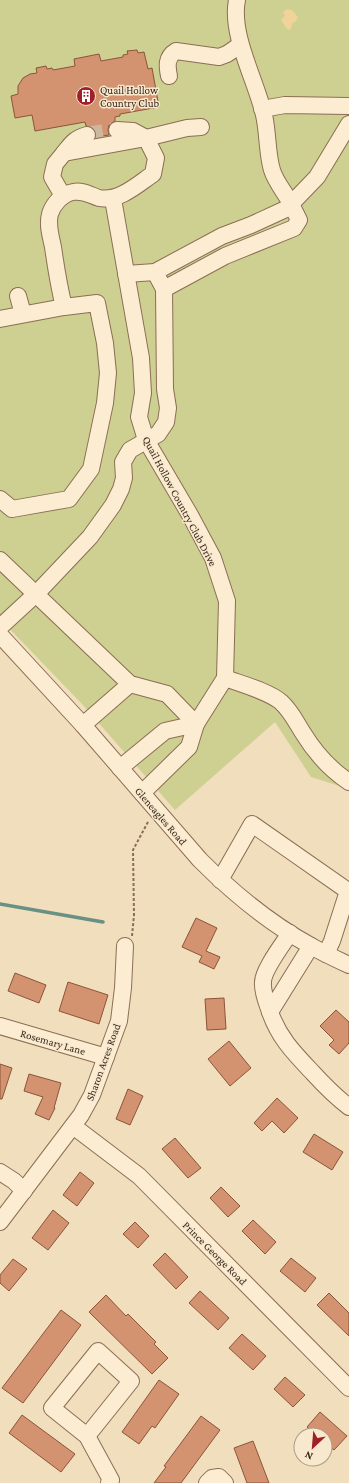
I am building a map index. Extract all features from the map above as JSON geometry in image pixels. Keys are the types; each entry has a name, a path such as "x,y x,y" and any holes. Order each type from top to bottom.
{"street":[{"path":"164,289 225,256 294,228 299,220 272,170 262,109 254,81 240,45 235,7 236,0"},
{"path":"169,76 167,64 173,53 176,51 219,56 227,54 240,45"},
{"path":"262,109 285,105 349,106"},
{"path":"126,274 155,272 222,236 288,208 317,177 349,124"},
{"path":"64,153 146,138 187,128 201,127"},
{"path":"64,307 56,273 49,225 50,214 55,204 63,196 73,192 86,192 100,198 113,199 153,174 156,158 146,138 133,131 117,130"},
{"path":"63,196 52,177 54,164 74,141 87,135"},
{"name":"Quail Hollow Country Club Drive","path":"113,199 141,358 143,393 139,417 146,440 210,552 220,579 227,601 225,678"},
{"path":"0,627 36,593 90,537 113,505 122,489 124,478 123,462 130,450 158,434 166,422 168,408 166,389 164,289 155,272"},
{"path":"18,296 23,314"},
{"path":"0,319 64,307 97,303 105,343 108,373 105,403 91,469 69,499 12,509 0,499"},
{"path":"0,560 130,684 167,694 196,724"},
{"name":"Gleneagles Road","path":"0,635 83,725 200,860 220,880 242,899 290,933 311,946 349,965"},
{"path":"142,793 189,748 196,724 225,678 265,693 281,702 294,717 303,734 314,747 336,772 349,782"},
{"path":"83,725 130,684"},
{"path":"120,768 165,731 196,724"},
{"path":"220,880 252,824 348,891 332,941 326,954"},
{"path":"290,933 273,959 262,981 270,1012 275,1025 289,1048 323,1084 349,1107"},
{"name":"Sharon Acres Road","path":"0,1222 81,1115 92,1095 118,1020 123,988 125,946"},
{"path":"270,1012 311,946"},
{"name":"Rosemary Lane","path":"0,1026 106,1057"},
{"name":"Prince George Road","path":"73,1126 139,1176 349,1388"},
{"path":"0,1172 14,1181 24,1191"},
{"path":"87,1436 131,1381 98,1351 52,1408 87,1436 110,1482"},
{"path":"207,1483 212,1478 219,1477 225,1483"}],"path":[{"path":"125,946 131,942 134,915 133,850 149,820"}],"green space":[{"path":"0,0 349,0 349,789 311,777 275,722 175,810 82,704 0,619"}],"sand":[{"path":"287,9 292,10 298,17 290,30 287,29 281,20 285,16 283,12"}],"building":[{"name":"Quail Hollow Country Club","path":"137,50 138,53 144,52 148,69 152,68 159,107 120,114 120,116 115,117 115,121 109,125 109,135 96,137 96,132 93,128 86,126 85,122 35,131 32,115 15,118 11,96 18,94 18,86 23,78 30,74 37,73 36,68 46,66 47,69 52,68 53,70 75,66 74,59 99,54 101,61 123,57 123,55 128,54 127,51"},
{"path":"196,918 217,928 206,951 220,957 214,969 199,962 202,956 182,947"},
{"path":"15,973 46,985 39,1003 8,991"},
{"path":"68,982 108,995 99,1024 59,1011"},
{"path":"224,998 226,1029 207,1030 205,999"},
{"path":"336,1010 349,1022 349,1043 339,1054 329,1045 334,1040 320,1026"},
{"path":"229,1041 251,1068 230,1086 208,1059"},
{"path":"0,1064 12,1068 2,1099 0,1099"},
{"path":"29,1074 61,1083 55,1108 49,1120 35,1114 43,1097 24,1091"},
{"path":"128,1089 143,1096 130,1125 116,1119"},
{"path":"277,1098 298,1118 284,1133 272,1121 262,1131 254,1123"},
{"path":"314,1134 343,1152 332,1170 303,1152"},
{"path":"175,1138 201,1168 188,1178 162,1149"},
{"path":"80,1172 94,1183 77,1206 63,1195"},
{"path":"221,1187 240,1206 228,1217 210,1198"},
{"path":"53,1210 69,1223 48,1250 32,1238"},
{"path":"253,1220 276,1242 265,1254 242,1231"},
{"path":"135,1222 149,1236 138,1248 123,1234"},
{"path":"165,1253 188,1277 176,1289 153,1265"},
{"path":"291,1258 316,1278 305,1292 280,1271"},
{"path":"13,1259 27,1269 9,1291 0,1283 0,1275"},
{"path":"200,1291 229,1318 218,1330 189,1303"},
{"path":"329,1293 349,1313 349,1336 317,1305"},
{"path":"106,1295 126,1316 128,1314 156,1342 154,1344 168,1358 152,1374 89,1312"},
{"path":"61,1310 81,1325 23,1403 2,1388"},
{"path":"242,1334 266,1356 253,1370 229,1348"},
{"path":"285,1377 305,1395 293,1407 274,1389"},
{"path":"159,1380 179,1394 155,1428 152,1426 139,1444 122,1432"},
{"path":"320,1412 347,1436 334,1450 333,1427 307,1427"},
{"path":"22,1415 75,1454 61,1472 9,1433"},
{"path":"201,1416 220,1430 181,1483 154,1483 166,1467 164,1466"},
{"path":"253,1441 269,1483 247,1483 234,1448"}],"waterway":[{"path":"0,904 103,922"}],"tunnel":[{"path":"87,135 117,130"}],"place":[{"name":"Quail Hollow Country Club","path":"86,96"}]}
